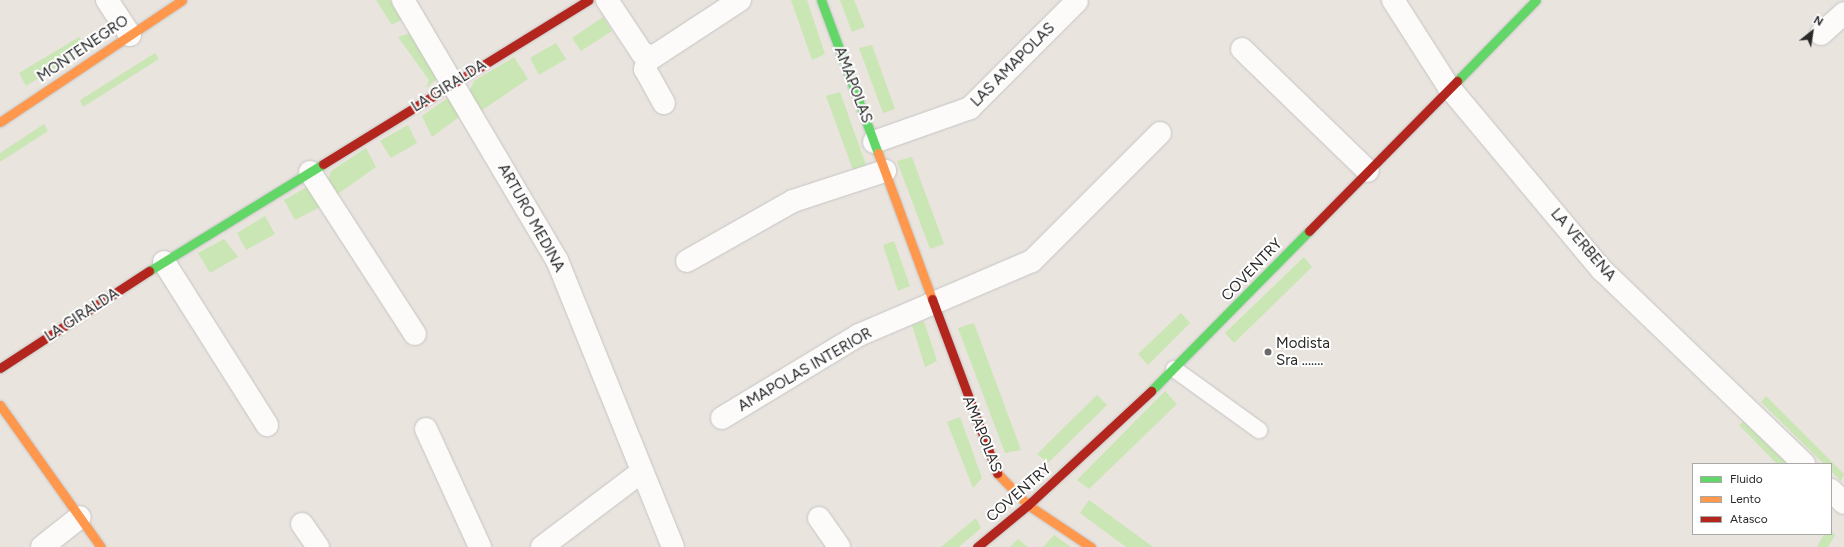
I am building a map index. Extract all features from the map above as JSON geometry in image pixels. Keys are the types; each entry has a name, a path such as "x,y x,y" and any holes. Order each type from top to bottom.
{"street":[{"path":"107,0 130,35"},
{"name":"MONTENEGRO","path":"0,122 182,0"},
{"name":"ARTURO MEDINA","path":"402,0 455,83 557,260 641,472 673,547"},
{"name":"LA GIRALDA","path":"0,368 164,262 589,0"},
{"path":"606,0 642,53 653,57 740,0"},
{"name":"AMAPOLAS","path":"821,0 995,471 1028,505 1091,547"},
{"name":"LA VERBENA","path":"1393,0 1448,86 1602,270 1803,463"},
{"name":"COVENTRY","path":"977,547 1028,505 1174,369 1368,172 1448,86 1536,0"},
{"name":"LAS AMAPOLAS","path":"874,142 970,108 1077,1"},
{"path":"1821,34 1844,13"},
{"path":"1242,49 1368,172"},
{"path":"649,56 645,69 664,103"},
{"path":"933,305 1032,261 1160,133"},
{"path":"687,261 793,202 885,171"},
{"path":"310,172 416,334"},
{"path":"164,262 267,425"},
{"name":"AMAPOLAS INTERIOR","path":"722,418 859,335 933,305"},
{"path":"0,405 101,547"},
{"path":"426,429 480,547"},
{"path":"542,547 641,472"},
{"path":"1832,491 1844,503"},
{"path":"42,547 80,517"},
{"path":"819,518 839,547"},
{"path":"302,524 318,547"}],"lane":[{"path":"1174,369 1259,430"}],"green space":[{"path":"376,0 390,0 402,19 392,25"},
{"path":"791,0 807,0 825,54 812,60"},
{"path":"840,0 854,0 865,27 852,32"},
{"path":"603,17 612,31 581,51 572,38"},
{"path":"411,33 437,79 426,88 429,80 398,37"},
{"path":"79,37 87,48 26,86 19,73"},
{"path":"556,43 566,59 539,75 530,58"},
{"path":"872,45 895,109 883,113 859,48"},
{"path":"155,53 159,59 83,107 80,100"},
{"path":"514,57 528,79 481,111 469,92 474,81"},
{"path":"840,92 866,165 853,170 826,96"},
{"path":"448,98 462,120 459,117 432,137 422,116"},
{"path":"44,124 48,131 0,162 0,153"},
{"path":"408,125 417,143 391,158 380,141"},
{"path":"366,148 376,167 335,196 328,182 331,171"},
{"path":"912,157 944,244 930,249 897,161"},
{"path":"307,187 322,206 295,220 284,200"},
{"path":"265,216 275,234 246,250 237,233"},
{"path":"224,239 238,257 210,273 198,253"},
{"path":"894,241 910,286 898,291 883,245"},
{"path":"1304,257 1312,267 1234,343 1225,333"},
{"path":"1181,313 1190,323 1148,365 1138,354"},
{"path":"924,321 937,361 925,367 912,325"},
{"path":"974,323 1021,450 1005,453 958,328"},
{"path":"1165,391 1177,404 1089,489 1077,480"},
{"path":"1097,395 1107,405 1048,463 1037,454"},
{"path":"1766,396 1844,474 1841,481 1832,472 1832,463 1823,463 1761,402"},
{"path":"960,417 982,478 973,488 947,422"},
{"path":"1744,421 1786,463 1776,463 1739,425"},
{"path":"1089,500 1153,547 1126,547 1080,513"},
{"path":"976,518 981,528 959,547 941,547"},
{"path":"1832,532 1835,535 1828,547 1817,547 1823,535 1832,535"},
{"path":"1054,535 1071,547 1043,547"},
{"path":"1018,539 1028,547 1010,547"}],"traffic: fast":[{"path":"821,0 878,153"},
{"path":"1457,81 1536,0"},
{"path":"149,271 323,164"},
{"path":"1151,391 1309,231"}],"traffic: slow":[{"path":"0,122 182,0"},
{"path":"878,153 932,299"},
{"path":"0,405 101,547"},
{"path":"997,473 1028,505 1091,547"}],"traffic: jam":[{"path":"323,164 589,0"},
{"path":"1309,231 1457,81"},
{"path":"0,368 149,271"},
{"path":"932,299 997,473"},
{"path":"977,547 1028,505 1151,391"}],"place":[{"name":"Modista Sra .......","path":"1268,352"}]}
